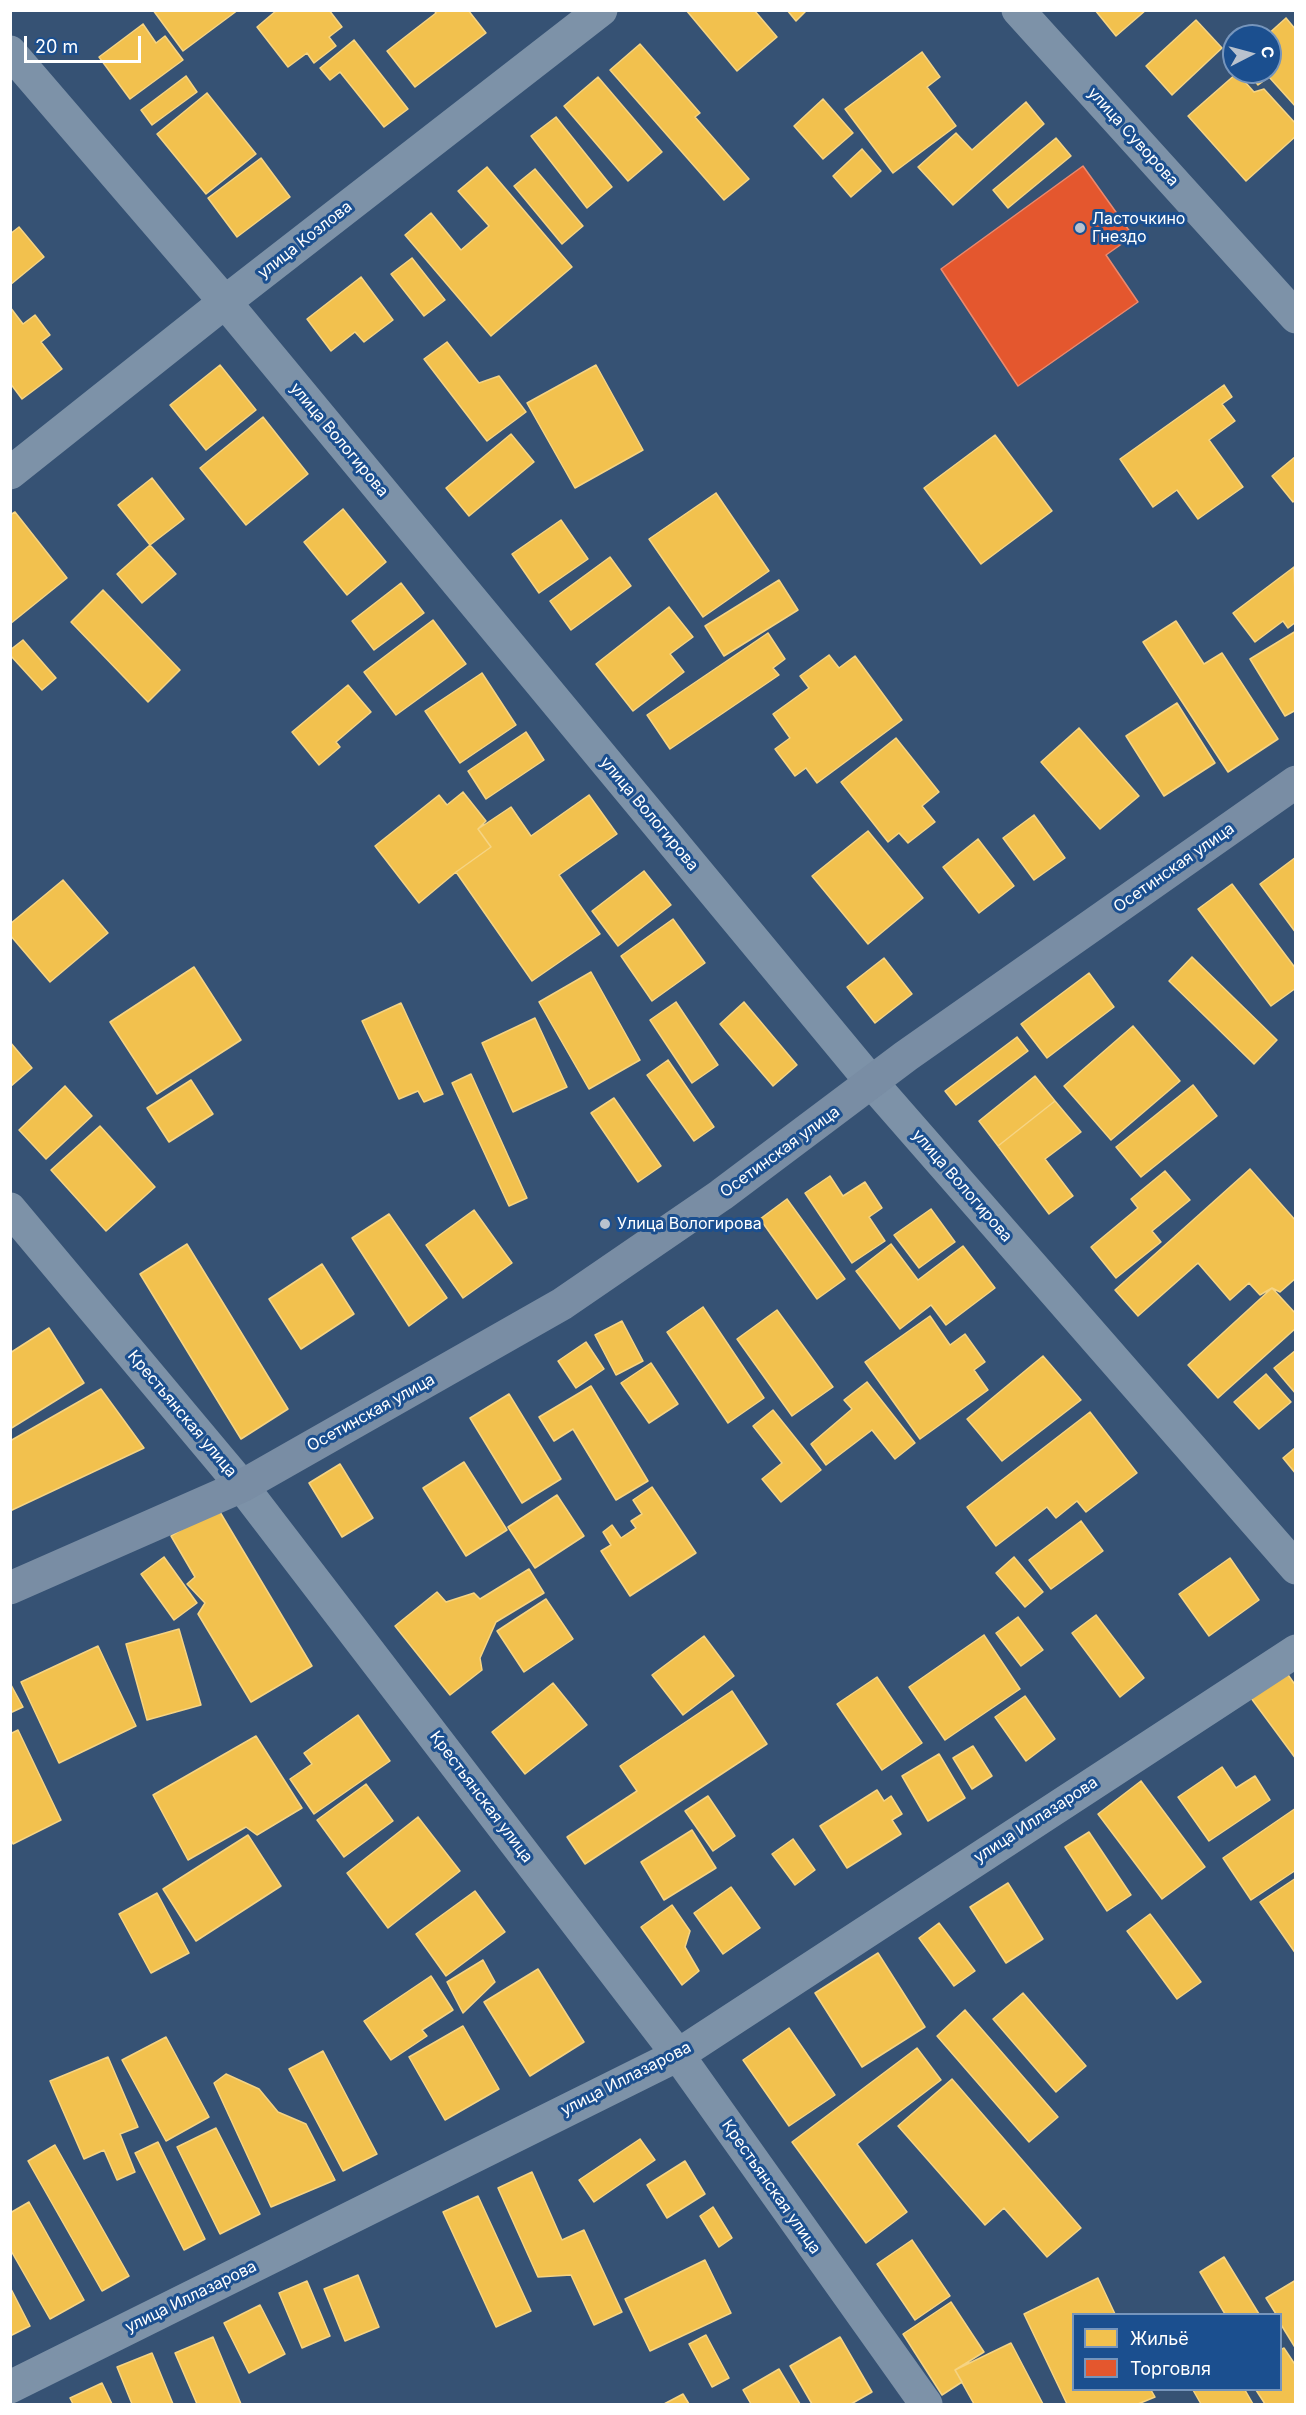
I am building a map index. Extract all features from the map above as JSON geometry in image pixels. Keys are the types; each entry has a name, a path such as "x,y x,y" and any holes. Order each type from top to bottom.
{"main road":[{"name":"Осетинская улица","path":"10,1588 242,1486 562,1304 721,1195 873,1084 906,1056 1296,782"}],"street":[{"name":"улица Козлова","path":"10,473 225,302 602,10"},
{"name":"улица Суворова","path":"1018,10 1296,317"},
{"name":"улица Вологирова","path":"10,52 225,302 873,1084 1296,1569"},
{"name":"Крестьянская улица","path":"10,1209 242,1486 678,2055 926,2404"},
{"name":"улица Иллазарова","path":"10,2387 678,2055 1296,1651"}],"building: Жильё":[{"path":"153,10 238,10 183,51"},
{"path":"277,10 329,10 342,27 329,37 336,46 314,63 307,53 288,67 257,27"},
{"path":"434,10 468,10 486,33 415,87 387,51 436,13"},
{"path":"686,10 754,10 777,37 737,71"},
{"path":"787,10 807,10 796,21"},
{"path":"1095,10 1146,10 1116,36"},
{"path":"1286,18 1296,30 1296,107 1275,84 1282,84 1282,24 1279,24"},
{"path":"1196,20 1222,48 1172,95 1146,66"},
{"path":"143,24 156,43 165,36 183,60 130,99 99,57"},
{"path":"354,40 408,109 384,127 340,72 330,80 320,68"},
{"path":"640,44 700,113 695,117 749,179 724,200 610,70"},
{"path":"922,52 940,77 927,87 956,126 893,173 845,109"},
{"path":"186,76 197,92 152,125 141,110"},
{"path":"598,77 662,152 628,181 564,106"},
{"path":"1224,84 1247,84 1254,92 1264,89 1296,124 1296,136 1246,181 1188,116"},
{"path":"207,93 256,154 206,194 157,134"},
{"path":"823,99 853,133 823,159 794,126"},
{"path":"1026,102 1044,124 953,205 918,167 956,133 972,150"},
{"path":"556,117 612,187 587,208 531,136"},
{"path":"1056,138 1071,156 1008,208 993,190"},
{"path":"862,149 881,171 851,197 833,176"},
{"path":"261,158 290,197 237,237 208,198"},
{"path":"487,167 572,267 491,336 405,235 431,213 461,250 489,226 458,191"},
{"path":"535,169 583,226 562,244 514,186"},
{"path":"19,227 44,257 10,285 10,234"},
{"path":"412,258 445,300 424,316 391,274"},
{"path":"361,277 393,320 364,342 355,332 331,351 307,319"},
{"path":"10,307 23,324 35,315 50,335 41,342 62,369 22,399 10,383"},
{"path":"447,342 479,383 499,376 526,412 487,441 424,359"},
{"path":"220,365 256,410 206,450 170,405"},
{"path":"596,365 643,450 575,488 527,403"},
{"path":"1224,385 1232,397 1222,404 1235,421 1209,440 1243,487 1198,519 1177,490 1153,507 1120,459"},
{"path":"263,417 308,474 246,525 200,468"},
{"path":"511,434 534,462 469,516 446,488"},
{"path":"995,435 1052,511 981,564 924,488"},
{"path":"1296,456 1296,500 1293,502 1272,476"},
{"path":"152,478 184,519 150,545 118,505"},
{"path":"716,493 769,571 703,617 649,539"},
{"path":"343,509 386,562 347,595 304,542"},
{"path":"15,512 67,578 10,624 10,515"},
{"path":"561,520 588,559 539,593 512,554"},
{"path":"150,545 176,574 142,603 117,574"},
{"path":"610,557 631,586 571,630 550,601"},
{"path":"1294,567 1296,622 1288,628 1283,621 1255,642 1233,613"},
{"path":"779,580 798,610 724,656 705,626"},
{"path":"401,583 424,613 374,650 352,621"},
{"path":"103,590 180,670 148,702 71,622"},
{"path":"669,607 693,637 670,654 684,672 633,711 596,664"},
{"path":"433,620 466,664 396,715 364,672"},
{"path":"1176,621 1204,664 1222,653 1278,739 1228,772 1143,642"},
{"path":"1296,631 1296,710 1285,716 1250,659"},
{"path":"768,633 785,659 773,668 779,675 670,749 647,715"},
{"path":"23,640 56,678 42,690 10,655 10,650"},
{"path":"829,655 839,668 855,656 902,720 817,783 806,768 795,776 775,749 790,738 773,714 809,688 800,676"},
{"path":"482,673 516,725 460,763 425,711"},
{"path":"348,685 371,712 336,742 340,747 319,765 292,732"},
{"path":"1177,703 1215,763 1164,796 1126,736"},
{"path":"1079,728 1139,796 1100,829 1041,762"},
{"path":"526,732 544,760 486,799 468,771"},
{"path":"896,738 939,792 922,806 935,822 908,843 899,833 888,842 841,782"},
{"path":"463,792 486,821 478,829 491,847 419,903 375,846 439,795 447,805"},
{"path":"589,795 617,834 559,875 600,934 532,981 456,872 491,847 478,829 511,807 531,836"},
{"path":"1034,815 1065,858 1034,880 1003,838"},
{"path":"868,831 923,898 868,944 812,876"},
{"path":"978,839 1014,886 979,913 943,867"},
{"path":"1296,857 1296,933 1260,884"},
{"path":"644,871 671,905 618,946 592,911"},
{"path":"63,880 108,933 50,982 10,935 10,924"},
{"path":"1232,884 1296,969 1296,988 1271,1006 1198,909"},
{"path":"673,919 705,963 652,1001 621,956"},
{"path":"1192,957 1277,1040 1254,1064 1169,981"},
{"path":"884,958 912,994 875,1023 847,987"},
{"path":"194,967 241,1040 157,1094 110,1022"},
{"path":"591,972 640,1060 589,1089 539,1002"},
{"path":"1089,973 1114,1007 1047,1058 1021,1024"},
{"path":"676,1002 718,1065 692,1083 650,1020"},
{"path":"744,1002 797,1065 773,1086 720,1024"},
{"path":"401,1003 443,1094 424,1102 418,1091 399,1099 362,1021"},
{"path":"535,1018 567,1087 513,1112 482,1043"},
{"path":"1133,1026 1180,1081 1111,1140 1064,1086"},
{"path":"1017,1037 1028,1051 956,1105 945,1091"},
{"path":"10,1042 32,1068 10,1087"},
{"path":"668,1060 714,1127 694,1141 647,1075"},
{"path":"471,1074 527,1198 509,1206 452,1083"},
{"path":"1035,1076 1055,1101 998,1146 979,1121"},
{"path":"191,1080 213,1114 169,1142 147,1108"},
{"path":"1193,1085 1217,1116 1141,1177 1116,1147"},
{"path":"65,1086 92,1116 46,1159 19,1130"},
{"path":"614,1098 661,1166 638,1182 591,1113"},
{"path":"1055,1101 1081,1132 1045,1159 1073,1196 1049,1214 998,1146"},
{"path":"100,1126 155,1187 106,1231 51,1170"},
{"path":"1250,1169 1296,1221 1296,1278 1280,1292 1272,1288 1260,1295 1249,1283 1230,1300 1198,1263 1138,1316 1115,1290"},
{"path":"1165,1171 1190,1200 1152,1231 1161,1242 1116,1278 1091,1247 1138,1208 1131,1199"},
{"path":"830,1176 843,1196 865,1182 882,1208 869,1217 885,1241 852,1263 805,1193"},
{"path":"787,1199 845,1279 817,1299 760,1219"},
{"path":"931,1209 955,1242 919,1268 894,1235"},
{"path":"474,1210 512,1263 463,1298 426,1245"},
{"path":"389,1214 447,1298 409,1326 352,1238"},
{"path":"187,1244 288,1409 241,1439 140,1274"},
{"path":"891,1244 918,1280 963,1246 995,1288 946,1325 931,1305 900,1329 856,1271"},
{"path":"322,1264 354,1314 301,1349 269,1299"},
{"path":"1272,1288 1296,1314 1296,1328 1218,1398 1188,1365"},
{"path":"703,1307 764,1398 728,1423 667,1332"},
{"path":"777,1310 833,1387 792,1416 737,1339"},
{"path":"930,1316 950,1345 965,1334 985,1362 974,1370 988,1390 920,1439 865,1362"},
{"path":"622,1321 643,1361 616,1375 595,1335"},
{"path":"49,1328 84,1383 10,1429 10,1353"},
{"path":"586,1342 604,1369 576,1388 558,1361"},
{"path":"1296,1350 1296,1394 1274,1368"},
{"path":"1043,1356 1081,1400 1002,1461 967,1419"},
{"path":"651,1363 678,1404 649,1423 621,1383"},
{"path":"1266,1374 1291,1402 1259,1429 1234,1402"},
{"path":"867,1382 915,1443 895,1459 872,1430 826,1465 811,1444 852,1409 844,1400"},
{"path":"591,1386 648,1481 616,1500 573,1429 554,1441 539,1417"},
{"path":"101,1389 144,1448 10,1511 10,1441"},
{"path":"509,1394 561,1479 522,1503 470,1418"},
{"path":"773,1410 821,1470 781,1502 762,1479 782,1463 753,1426"},
{"path":"1090,1412 1137,1473 1086,1512 1077,1501 1056,1518 1047,1507 996,1546 967,1507"},
{"path":"1296,1447 1296,1474 1283,1458"},
{"path":"464,1462 507,1530 466,1556 423,1488"},
{"path":"340,1464 373,1518 342,1537 309,1483"},
{"path":"652,1487 696,1553 630,1596 601,1551 611,1545 603,1532 612,1525 621,1538 636,1528 631,1521 642,1514 633,1500"},
{"path":"557,1495 584,1536 535,1568 508,1527"},
{"path":"217,1507 312,1666 251,1702 198,1614 205,1603 187,1584 195,1577 171,1536"},
{"path":"1081,1521 1103,1551 1051,1589 1029,1560"},
{"path":"164,1557 197,1603 174,1620 141,1574"},
{"path":"1014,1557 1043,1592 1025,1607 996,1573"},
{"path":"1230,1558 1259,1600 1209,1636 1179,1594"},
{"path":"529,1569 544,1593 496,1622 480,1658 482,1670 450,1695 395,1626 437,1592 446,1602 474,1593 480,1599"},
{"path":"546,1599 573,1639 524,1672 497,1631"},
{"path":"1096,1615 1144,1678 1120,1697 1072,1633"},
{"path":"1018,1617 1043,1650 1021,1666 996,1633"},
{"path":"179,1629 201,1705 147,1720 126,1644"},
{"path":"984,1635 1020,1689 945,1740 909,1687"},
{"path":"704,1636 734,1676 683,1715 652,1675"},
{"path":"98,1646 136,1726 59,1763 21,1682"},
{"path":"1286,1672 1296,1686 1296,1759 1251,1698"},
{"path":"877,1677 922,1743 882,1770 837,1704"},
{"path":"10,1683 23,1707 10,1713"},
{"path":"553,1683 587,1725 525,1774 492,1732"},
{"path":"732,1691 767,1744 585,1864 567,1837 637,1791 620,1766"},
{"path":"1025,1696 1055,1739 1026,1761 995,1717"},
{"path":"358,1715 390,1761 314,1814 290,1779 312,1764 304,1753"},
{"path":"18,1730 61,1820 13,1844 10,1838 10,1734"},
{"path":"256,1736 302,1808 257,1835 246,1827 188,1860 153,1795"},
{"path":"973,1746 992,1776 972,1789 953,1758"},
{"path":"939,1754 965,1798 928,1821 902,1776"},
{"path":"1222,1767 1236,1788 1255,1776 1270,1800 1209,1841 1178,1797"},
{"path":"1141,1781 1205,1867 1162,1899 1098,1814"},
{"path":"366,1784 393,1821 344,1857 317,1820"},
{"path":"877,1790 884,1801 891,1796 902,1814 892,1820 901,1834 847,1868 820,1826"},
{"path":"708,1796 735,1836 713,1851 685,1811"},
{"path":"1296,1808 1296,1870 1251,1900 1223,1858"},
{"path":"418,1817 460,1871 388,1928 347,1873"},
{"path":"692,1830 716,1868 664,1900 641,1862"},
{"path":"1089,1832 1131,1895 1107,1911 1065,1847"},
{"path":"248,1835 281,1886 196,1941 163,1889"},
{"path":"793,1839 815,1870 795,1885 772,1854"},
{"path":"1296,1878 1296,1954 1260,1902"},
{"path":"1008,1883 1043,1939 1006,1963 970,1907"},
{"path":"731,1887 760,1928 723,1954 694,1913"},
{"path":"475,1891 505,1932 446,1976 416,1934"},
{"path":"157,1893 189,1953 151,1973 119,1914"},
{"path":"672,1905 690,1931 685,1947 699,1971 682,1985 641,1927"},
{"path":"1150,1914 1201,1982 1177,1999 1127,1931"},
{"path":"939,1923 975,1971 954,1986 919,1938"},
{"path":"878,1953 925,2027 862,2067 815,1993"},
{"path":"483,1960 495,1982 463,2013 447,1982"},
{"path":"538,1969 584,2042 530,2076 484,2002"},
{"path":"431,1976 453,2010 422,2030 427,2036 391,2060 364,2021"},
{"path":"1023,1993 1086,2066 1056,2092 993,2019"},
{"path":"965,2010 1058,2117 1029,2142 937,2036"},
{"path":"463,2026 499,2089 445,2120 409,2057"},
{"path":"789,2028 835,2095 789,2126 743,2060"},
{"path":"166,2037 209,2117 166,2141 122,2060"},
{"path":"917,2048 941,2080 857,2144 907,2212 866,2243 792,2142"},
{"path":"323,2051 377,2154 343,2171 289,2069"},
{"path":"108,2057 138,2127 120,2134 135,2172 117,2180 104,2150 84,2159 50,2081"},
{"path":"226,2074 259,2089 278,2112 306,2124 335,2180 271,2207 214,2083"},
{"path":"952,2079 1081,2228 1047,2257 1004,2208 985,2225 898,2126"},
{"path":"216,2128 260,2214 220,2234 177,2147"},
{"path":"640,2139 655,2160 594,2202 579,2180"},
{"path":"158,2142 205,2239 184,2250 135,2153"},
{"path":"55,2145 129,2276 102,2291 28,2161"},
{"path":"685,2161 705,2194 667,2218 647,2185"},
{"path":"532,2172 562,2240 584,2230 622,2312 594,2325 571,2275 538,2277 498,2188"},
{"path":"478,2196 531,2311 496,2327 443,2212"},
{"path":"29,2202 84,2300 50,2319 10,2249 10,2213"},
{"path":"713,2207 732,2238 719,2247 700,2216"},
{"path":"912,2240 950,2296 915,2320 877,2264"},
{"path":"1224,2257 1258,2313 1224,2313 1200,2272"},
{"path":"705,2260 731,2313 650,2351 625,2299"},
{"path":"358,2275 379,2327 345,2341 324,2289"},
{"path":"1098,2278 1115,2313 1072,2313 1072,2391 1152,2391 1155,2397 1138,2404 1067,2404 1024,2314"},
{"path":"1296,2280 1296,2349 1282,2326 1282,2313 1275,2313 1266,2298"},
{"path":"307,2281 330,2336 302,2348 279,2293"},
{"path":"10,2287 30,2326 10,2336"},
{"path":"951,2302 984,2352 955,2370 962,2382 942,2395 903,2334"},
{"path":"260,2305 285,2354 249,2373 224,2323"},
{"path":"706,2335 729,2378 712,2387 689,2344"},
{"path":"213,2337 241,2404 197,2404 175,2353"},
{"path":"840,2337 872,2392 851,2404 812,2404 790,2366"},
{"path":"1011,2343 1043,2404 974,2404 955,2370"},
{"path":"1284,2348 1296,2366 1296,2404 1265,2404 1257,2391 1282,2391 1282,2349"},
{"path":"152,2353 173,2404 132,2404 117,2367"},
{"path":"779,2369 800,2404 751,2404 743,2390"},
{"path":"102,2383 112,2404 73,2404 70,2398"},
{"path":"1194,2391 1246,2391 1253,2404 1201,2404"},
{"path":"683,2394 689,2404 664,2404"}],"building: Торговля":[{"path":"1083,166 1133,236 1106,255 1138,302 1018,386 941,269"}],"place":[{"name":"Ласточкино Гнездо","path":"1080,228"},
{"name":"Улица Вологирова","path":"605,1224"}]}
